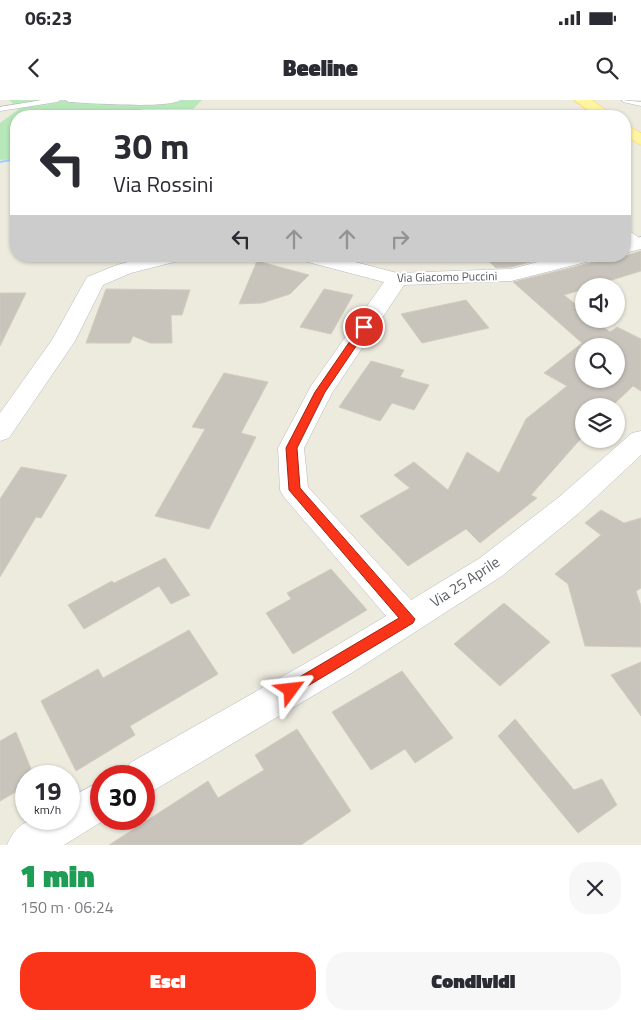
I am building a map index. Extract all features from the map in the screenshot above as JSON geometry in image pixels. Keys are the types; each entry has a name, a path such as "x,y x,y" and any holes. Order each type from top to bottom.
{"main road":[{"path":"582,100 597,110"}],"street":[{"path":"0,432 63,341 94,281 124,269 151,262"},
{"name":"Via Giacomo Puccini","path":"330,262 397,279 511,275 563,262"},
{"path":"428,262 444,277"},
{"path":"397,279 320,392 291,448 294,490 408,619"},
{"name":"Via 25 Aprile","path":"155,769 332,666 491,567 569,505 641,440"},
{"path":"27,845 90,807"}],"lane":[{"path":"0,109 57,100"},
{"path":"69,100 152,102 177,100"},
{"path":"626,100 641,104"}],"green space":[{"path":"9,100 202,100 193,109 18,110 19,109"},
{"path":"10,116 10,159 0,160 0,123"}],"building":[{"path":"641,251 641,271 618,278 575,278 575,292 564,295 575,304 575,328 605,328 610,332 619,328 641,339 641,391 633,386 620,398 575,398 575,445 531,495 537,498 480,543 466,529 408,566 360,516 410,488 394,475 414,462 448,490 467,452 499,473 526,419 567,386 544,373 575,349 575,388 625,388 625,338 576,338 513,282 594,262 631,262 631,254"},
{"path":"257,262 309,275 290,294 262,303 239,304"},
{"path":"490,262 530,262 511,267 496,268"},
{"path":"106,289 190,290 182,315 171,315 172,343 150,343 133,336 130,343 86,343"},
{"path":"324,289 353,295 331,334 300,327"},
{"path":"0,293 26,293 0,346"},
{"path":"466,300 489,328 422,343 401,314"},
{"path":"371,361 404,370 400,377 429,385 414,410 392,403 380,421 339,407"},
{"path":"224,373 268,382 241,433 256,437 209,529 155,516 205,429 192,427"},
{"path":"21,467 67,475 41,518 36,517 0,577 0,499"},
{"path":"601,510 624,523 641,518 641,588 636,591 641,606 641,647 585,646 568,584 555,574 601,535 585,523"},
{"path":"165,558 190,595 171,604 159,586 84,629 68,605 112,581 114,583"},
{"path":"331,569 367,610 293,654 266,613 291,599 287,593"},
{"path":"504,603 550,642 500,686 454,644"},
{"path":"189,630 218,674 130,726 135,735 80,769 80,765 73,765 41,701 98,669 103,678"},
{"path":"641,662 641,716 611,675"},
{"path":"402,671 453,738 415,763 405,749 371,770 332,712"},
{"path":"515,719 574,790 602,779 617,805 578,833 498,736"},
{"path":"297,729 351,811 301,845 109,845 132,830 155,830 155,815 208,781 218,798 264,770 255,755"},
{"path":"16,732 30,765 15,765 15,792 0,801 0,741"}],"waterway":[{"path":"0,162 10,160"}],"route":[{"path":"291,690 408,619 294,490 291,448 320,392 364,327"}]}
